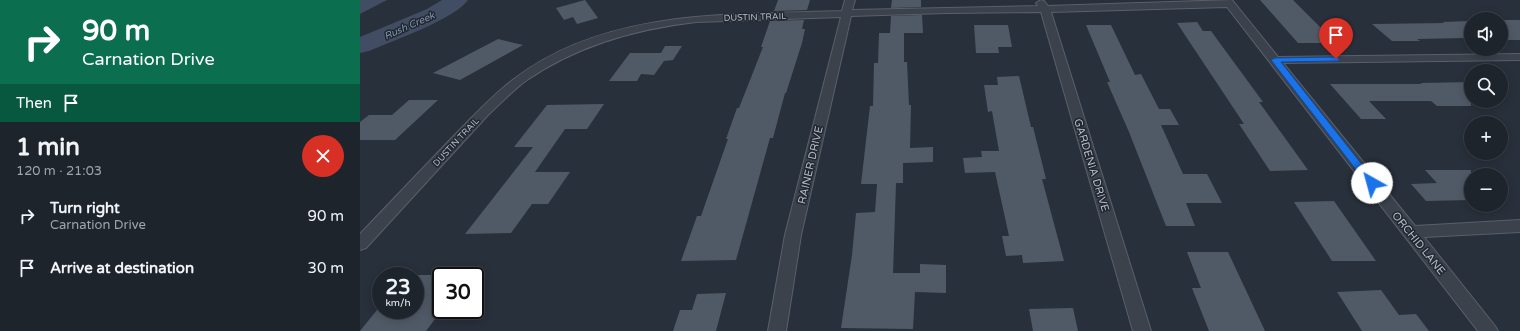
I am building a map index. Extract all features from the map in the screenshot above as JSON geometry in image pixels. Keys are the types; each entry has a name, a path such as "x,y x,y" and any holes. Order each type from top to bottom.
{"street":[{"name":"RAINER DRIVE","path":"777,331 793,234 850,0"},
{"name":"DUSTIN TRAIL","path":"360,244 506,92 523,78 556,59 609,37 637,29 673,21 1042,5 1229,2"},
{"name":"ORCHID LANE","path":"1229,2 1489,331"},
{"name":"GARDENIA DRIVE","path":"1042,5 1142,331"},
{"path":"1275,60 1520,57"},
{"path":"1410,232 1520,226"}],"water":[{"path":"360,0 387,0 360,14"}],"building":[{"path":"585,0 598,18 577,24 573,17 564,20 556,8"},
{"path":"778,0 810,0 807,10 774,11"},
{"path":"892,0 921,0 921,7 891,8"},
{"path":"1260,0 1293,0 1336,43 1298,43"},
{"path":"922,15 923,33 904,33 904,62 907,62 909,105 911,105 910,148 933,147 933,162 903,163 903,183 896,183 893,273 920,273 920,264 946,265 946,293 915,292 913,329 841,328 852,255 856,213 875,212 877,184 861,184 870,106 873,106 874,63 878,63 879,33 890,33 891,16"},
{"path":"804,20 802,29 805,29 802,43 785,93 773,138 770,138 736,260 681,261 697,216 701,216 728,139 726,139 737,108 739,108 763,47 761,47 770,21"},
{"path":"1508,20 1520,20 1520,40 1508,40"},
{"path":"1464,21 1464,38 1392,41 1372,24 1445,23 1442,22"},
{"path":"1197,22 1203,31 1211,31 1263,102 1259,102 1308,170 1270,171 1239,124 1244,124 1177,23"},
{"path":"974,25 1008,25 1012,47 998,47 999,53 976,53"},
{"path":"1086,25 1111,25 1135,75 1141,74 1159,109 1170,109 1179,125 1161,125 1183,174 1207,174 1222,203 1186,203 1195,226 1166,226 1129,132 1107,82 1110,82"},
{"path":"498,39 523,45 460,80 433,73"},
{"path":"665,46 682,46 673,60 664,61 654,75 641,74 637,81 609,81 630,53 661,53"},
{"path":"1019,76 1031,127 1033,127 1046,179 1042,179 1064,261 1023,263 1022,255 1006,256 1002,236 1009,236 995,172 965,173 963,158 982,157 981,151 999,151 992,111 988,112 984,85 998,85 997,77"},
{"path":"1464,82 1464,106 1437,106 1431,101 1369,101 1386,119 1361,119 1330,84 1422,84 1420,83"},
{"path":"409,100 438,100 395,140 360,140 360,122 369,115 392,115"},
{"path":"604,104 587,129 565,129 535,172 570,172 548,204 532,204 511,233 465,234 533,147 514,147 547,105"},
{"path":"1425,170 1464,170 1464,200 1426,201 1411,184 1437,183"},
{"path":"1334,201 1376,261 1332,261 1294,202"},
{"path":"1187,252 1228,252 1265,331 1209,331 1192,288 1201,288"},
{"path":"424,275 432,275 432,319 435,319 426,331 360,331 372,316 372,319 424,319"},
{"path":"1381,290 1399,315 1416,314 1429,331 1362,331 1337,292"},
{"path":"726,293 716,331 673,331 680,310 692,310 697,294"},
{"path":"1073,308 1078,331 1033,331 1029,309"}],"waterway":[{"name":"Rush Creek","path":"360,46 435,14 457,0"}],"route":[{"path":"1336,59 1275,60 1372,183"}]}
